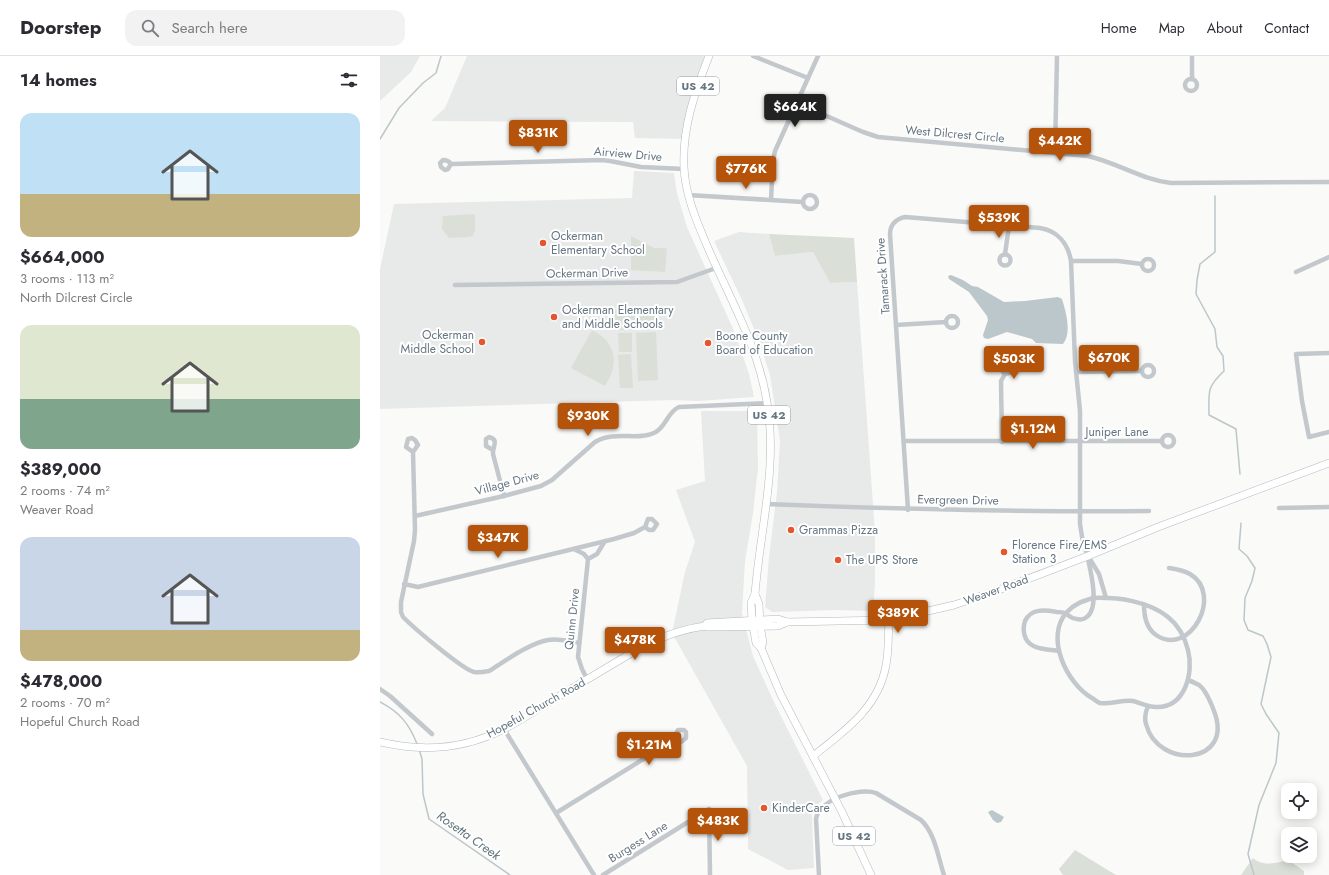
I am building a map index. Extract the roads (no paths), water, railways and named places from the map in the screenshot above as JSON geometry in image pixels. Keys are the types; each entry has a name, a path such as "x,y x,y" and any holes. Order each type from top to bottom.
{"main road":[{"name":"US 42","path":"709,56 690,108 685,139 684,169 688,195 695,217 716,268 747,332 754,351 767,403 770,443 770,479 755,594 759,604 756,623 756,643 761,648 781,695 814,756 852,832 871,875"},
{"name":"Weaver Road","path":"756,623 778,619 787,622 889,620 954,605 996,591 1088,556 1158,527 1329,462"},
{"path":"814,756 858,718 876,696 886,665 889,620"},
{"name":"Hopeful Church Road","path":"380,742 408,747 434,748 467,743 504,729 658,638 687,629 705,626 706,623 756,623"}],"street":[{"path":"753,56 808,78"},
{"path":"771,200 774,156 818,56"},
{"path":"1055,153 1057,56"},
{"path":"1192,56 1192,79"},
{"name":"West Dilcrest Circle","path":"797,103 878,137 1079,155 1096,158 1143,177 1171,183 1329,182"},
{"name":"Airview Drive","path":"451,164 602,160 635,167 684,169"},
{"path":"688,195 803,202"},
{"name":"Tamarack Drive","path":"908,510 890,234 891,227 902,217 910,217 1040,228 1058,236 1067,247 1071,261 1075,361 1079,400 1080,512 1083,543 1088,556"},
{"path":"1006,254 1009,226"},
{"path":"1296,272 1329,257"},
{"path":"1071,261 1118,261 1142,264"},
{"name":"Ockerman Drive","path":"455,285 677,282 716,268"},
{"path":"896,325 946,322"},
{"path":"1329,353 1296,354 1302,401 1309,437 1329,432"},
{"path":"1076,372 1142,371"},
{"path":"1002,442 1002,381 1005,374"},
{"name":"Village Drive","path":"415,516 504,496 547,483 601,438 611,436 645,435 655,432 665,424 672,411 679,406 767,403"},
{"name":"Juniper Lane","path":"904,441 1162,442"},
{"path":"493,450 504,496"},
{"path":"413,452 415,516 414,542 400,607 400,612 403,617 462,666 473,672 489,671 531,646 543,641 557,639 579,643"},
{"name":"Evergreen Drive","path":"766,504 908,510 1080,512 1149,511"},
{"path":"1279,508 1329,507"},
{"path":"404,584 418,586 426,585 590,545 627,535 645,527"},
{"path":"574,549 584,554 588,559 597,554 605,541"},
{"path":"1088,556 1099,574 1106,598"},
{"path":"1059,651 1038,648 1032,645 1025,637 1024,626 1028,616 1037,610 1066,613 1074,619 1080,620 1089,615 1092,610 1093,598 1092,576 1088,556"},
{"name":"Quinn Drive","path":"587,679 579,663 578,656 588,559"},
{"path":"1144,605 1146,621 1154,633 1161,638 1169,640 1184,638 1199,620 1203,608 1204,591 1191,574 1185,571 1169,568"},
{"path":"1093,598 1126,600 1144,605 1157,610 1178,628 1184,638 1190,660 1188,680 1183,692 1174,702 1161,707 1148,706 1132,701 1100,703 1085,694 1076,686 1069,676 1059,651 1059,630 1066,613 1077,604 1093,598"},
{"path":"1148,706 1145,724 1155,740 1161,746 1175,754 1185,756 1195,756 1208,749 1214,742 1218,730 1217,717 1212,704 1200,686 1188,680"},
{"path":"380,689 390,696 432,734"},
{"path":"504,729 594,875"},
{"path":"556,813 676,740"},
{"path":"819,875 817,816 821,808 835,799 854,792 870,791 876,793 921,820 926,825 931,835 944,875"},
{"name":"Burgess Lane","path":"603,875 709,809 710,875"}],"waterway":[{"name":"Rosetta Creek","path":"380,139 399,108 423,83 436,73 441,56"},
{"path":"1215,196 1215,252 1200,264 1196,294 1215,329 1217,347 1223,356 1224,371 1211,386 1209,395 1209,415 1236,429 1240,474"},
{"path":"1241,523 1239,549 1247,556 1255,568 1252,581 1245,598 1244,620 1248,630 1263,636 1267,644 1271,657 1261,704 1279,733 1276,763 1259,805 1248,854 1254,875"},
{"name":"Rosetta Creek","path":"380,702 393,710 403,719 411,730 417,744"},
{"name":"Rosetta Creek","path":"419,749 422,759 423,794 429,819 510,875"}],"place":[{"name":"Ockerman Elementary School","path":"543,243"},
{"name":"Ockerman Elementary and Middle Schools","path":"554,317"},
{"name":"Ockerman Middle School","path":"482,342"},
{"name":"Boone County Board of Education","path":"708,343"},
{"name":"Grammas Pizza","path":"791,530"},
{"name":"Florence Fire/EMS Station 3","path":"1004,552"},
{"name":"The UPS Store","path":"838,560"},
{"name":"KinderCare","path":"764,808"}]}
